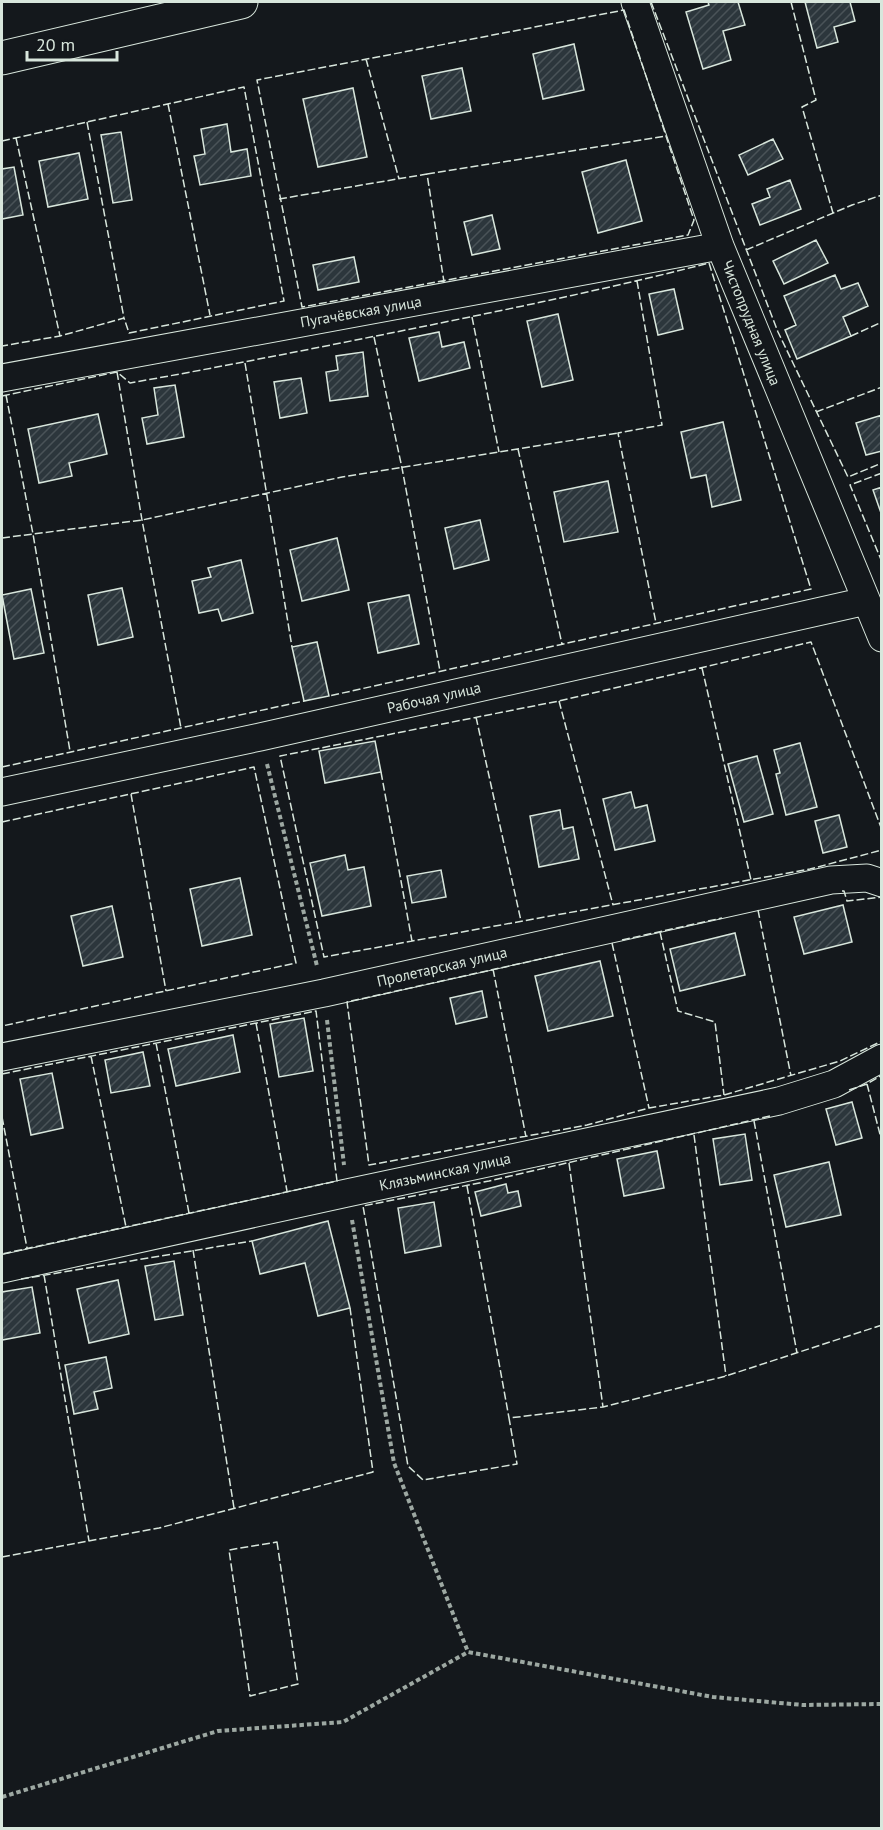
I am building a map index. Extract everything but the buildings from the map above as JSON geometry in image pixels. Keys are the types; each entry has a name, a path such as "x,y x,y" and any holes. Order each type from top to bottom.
{"street":[{"path":"2,58 241,2"},
{"name":"Чистопрудная улица","path":"634,2 720,246 882,638"},
{"name":"Пугачёвская улица","path":"2,378 720,246"},
{"name":"Рабочая улица","path":"2,792 260,737 866,601"},
{"name":"Пролетарская улица","path":"2,1057 324,993 831,880 867,878 882,883"},
{"name":"Клязьминская улица","path":"2,1269 779,1101 834,1084 882,1058"}],"path":[{"path":"2,1797 218,1731 343,1722 468,1652 713,1696 803,1705 882,1704"}],"fence":[{"path":"651,2 778,332 848,477 882,463"},
{"path":"791,2 816,100 802,107 833,213"},
{"path":"624,10 694,220 688,235 302,307 257,80 624,10"},
{"path":"366,59 399,179"},
{"path":"2,141 244,87 284,301 129,333 124,318 60,336 2,346"},
{"path":"168,104 210,315"},
{"path":"87,122 124,318"},
{"path":"427,174 666,136"},
{"path":"16,138 60,336"},
{"path":"279,199 427,174 444,282"},
{"path":"746,250 852,205 882,195"},
{"path":"2,396 117,372 130,383 202,370 526,305 709,263 811,589 329,696"},
{"path":"637,281 662,425 618,433 656,623"},
{"path":"472,317 499,452"},
{"path":"851,336 882,322"},
{"path":"374,337 402,468 440,671"},
{"path":"245,363 292,647"},
{"path":"117,372 181,728"},
{"path":"816,412 882,387"},
{"path":"6,395 33,534 70,751"},
{"path":"2,538 142,520 342,477 618,433"},
{"path":"518,449 562,644"},
{"path":"882,473 850,485 882,562"},
{"path":"882,830 811,642 559,701 280,756 324,957 810,869 882,850"},
{"path":"702,668 751,880"},
{"path":"2,767 304,701"},
{"path":"559,701 613,905"},
{"path":"476,717 521,921"},
{"path":"2,822 254,767 296,963 2,1026"},
{"path":"381,772 412,941"},
{"path":"131,794 166,991"},
{"path":"842,891 847,901 882,897"},
{"path":"758,910 791,1076"},
{"path":"622,940 722,918"},
{"path":"660,932 678,1011 715,1022 724,1095"},
{"path":"612,943 649,1108"},
{"path":"563,954 347,1002 369,1165 587,1125 649,1108 724,1095 840,1061 882,1041"},
{"path":"493,969 526,1137"},
{"path":"2,1074 316,1011 337,1181 2,1254"},
{"path":"256,1023 287,1191"},
{"path":"156,1043 189,1213"},
{"path":"91,1056 126,1227"},
{"path":"849,1090 867,1084 882,1075"},
{"path":"867,1084 882,1142"},
{"path":"770,1116 489,1181 363,1206 408,1466 423,1480 517,1464 509,1418 603,1407 726,1376 882,1325"},
{"path":"2,1117 27,1248"},
{"path":"754,1121 797,1353"},
{"path":"694,1135 726,1376"},
{"path":"569,1163 603,1407"},
{"path":"467,1186 509,1418"},
{"path":"21,1279 252,1241"},
{"path":"193,1250 234,1508"},
{"path":"44,1275 89,1541"},
{"path":"2,1557 159,1528 373,1472 350,1308"},
{"path":"277,1542 298,1684 250,1696 229,1550 277,1542"}]}
